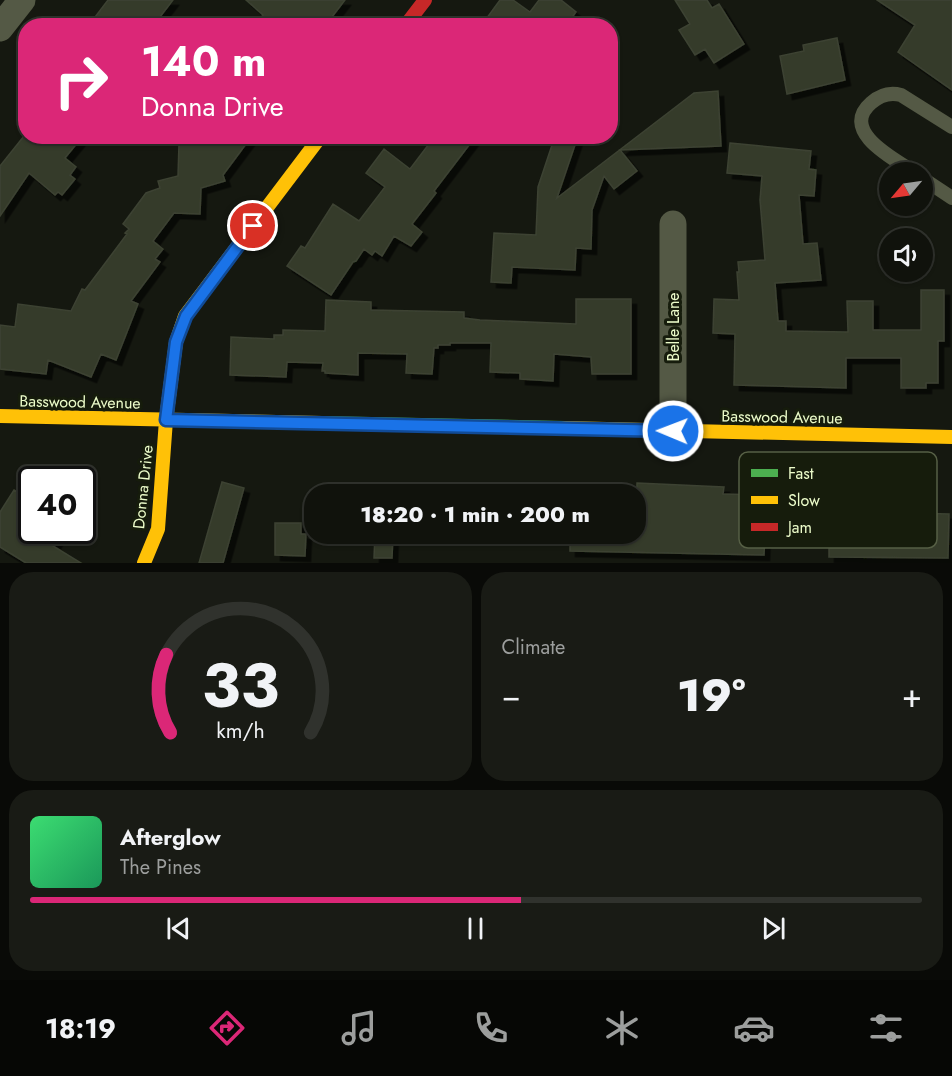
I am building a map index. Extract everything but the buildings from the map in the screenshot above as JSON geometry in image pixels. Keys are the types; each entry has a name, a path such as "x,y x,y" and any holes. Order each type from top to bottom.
{"street":[{"path":"0,28 22,0"},
{"path":"411,18 425,0"},
{"name":"Donna Drive","path":"144,563 158,529 166,420 176,342 186,316 315,144"},
{"name":"Belle Lane","path":"673,224 673,431"},
{"name":"Basswood Avenue","path":"0,416 952,437"}],"lane":[{"path":"899,162 868,139 862,129 865,108 874,100 892,93 901,95 952,127"},
{"path":"933,185 952,198"}],"traffic: fast":[{"path":"322,423 565,428"}],"traffic: slow":[{"path":"144,563 158,529 166,420 176,342 185,316 315,144"},
{"path":"0,416 322,423"},
{"path":"565,428 952,437"}],"traffic: jam":[{"path":"411,18 425,0"}],"route":[{"path":"253,226 186,316 176,342 166,420 673,431"}]}
